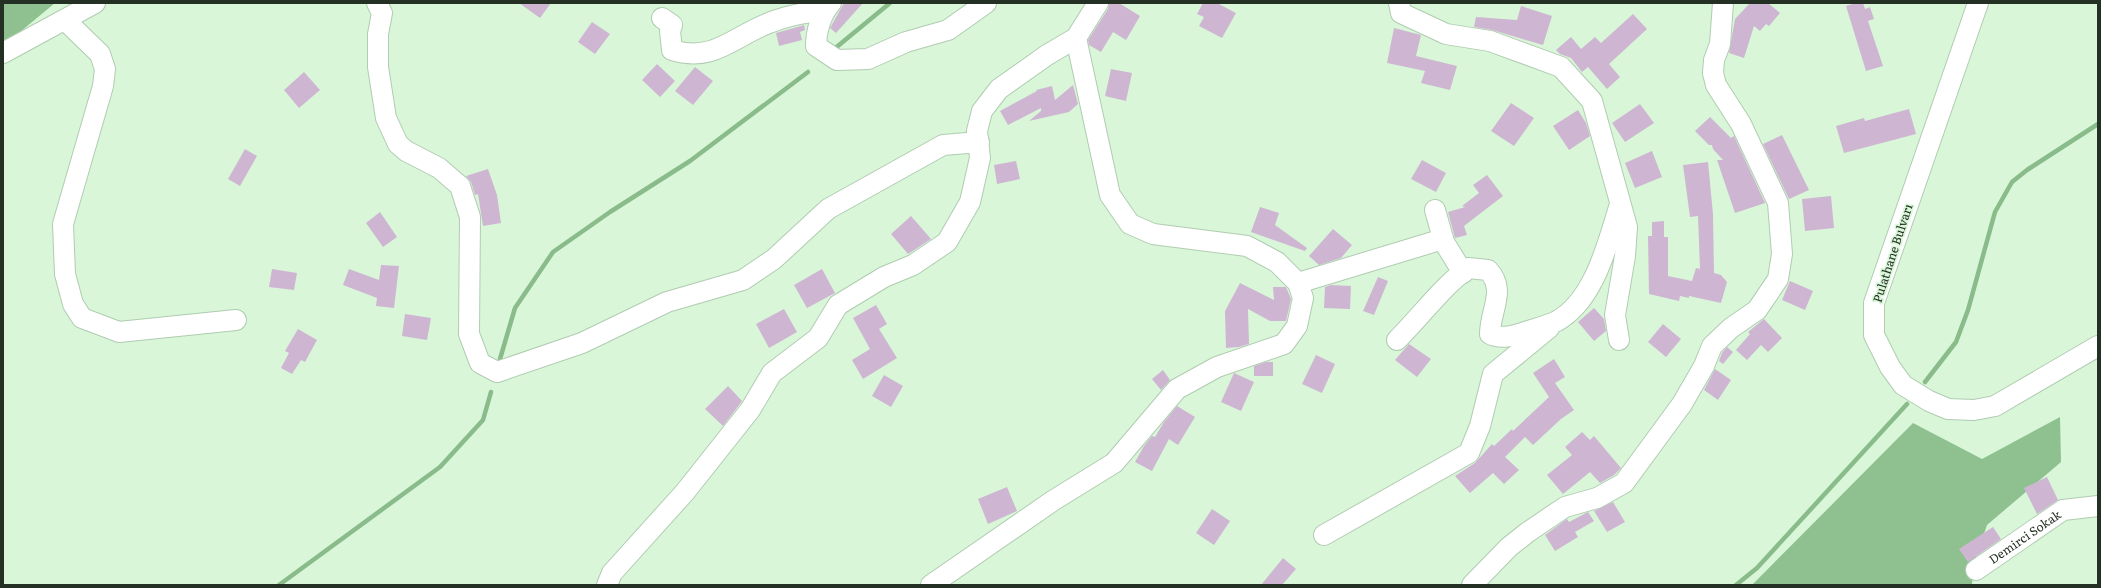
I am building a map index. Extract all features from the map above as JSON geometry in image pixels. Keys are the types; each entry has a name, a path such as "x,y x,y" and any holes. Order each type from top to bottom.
{"street":[{"path":"3,53 96,3"},
{"path":"377,3 382,13 378,34 378,67 386,118 398,144 406,151 439,168 460,186 470,217 469,334 480,363 497,372 582,343 667,302 743,280 774,259 828,209 943,145 978,142"},
{"path":"828,6 816,34 816,46 837,60 868,59 906,42 948,30 986,3"},
{"path":"607,585 612,573 685,492 750,410 772,373 818,338 838,305 884,277 913,265 947,242 970,202 980,158 977,131 982,111 999,89 1047,55 1076,38 1098,3"},
{"path":"1399,3 1401,13 1446,34 1490,41 1561,67 1592,101 1627,227 1625,256 1615,315 1619,340"},
{"path":"1472,585 1509,547 1528,532 1566,507 1597,498 1624,483 1682,404 1704,366 1712,346 1731,328 1757,310 1778,280 1782,254 1778,203 1741,124 1716,85 1713,73 1714,60 1720,44 1723,3"},
{"name":"Pulathane Bulvarı","path":"1978,3 1874,303 1874,334 1890,367 1903,385 1929,401 1948,409 1974,410 1996,406 2098,346"},
{"path":"662,18 672,25 670,31 672,50 687,54 712,51 738,40 767,23 828,6"},
{"path":"65,20 100,54 105,69 102,86 63,224 65,274 73,304 82,318 119,332 236,320"},
{"path":"931,585 1054,500 1114,463 1177,389 1217,367 1284,344 1296,326 1303,298 1298,283 1277,262 1247,246 1153,234 1130,224 1110,195 1076,38"},
{"path":"1324,535 1469,453 1480,426 1493,374 1580,302 1601,265 1620,204"},
{"path":"1435,210 1443,239 1463,272"},
{"path":"1298,283 1443,239"},
{"path":"1397,340 1427,310 1448,284 1468,268 1488,270 1496,278 1497,300 1490,326 1490,334 1498,338 1518,334 1558,321"},
{"name":"Demirci Sokak","path":"1976,570 2063,510 2098,506"}],"green space":[{"path":"3,3 55,3 3,46"},
{"path":"2060,417 2061,462 1987,525 1973,566 1972,585 1752,585 1913,423 1982,459"}],"building":[{"path":"519,3 551,3 540,18"},
{"path":"844,3 863,3 836,33 830,28"},
{"path":"1109,3 1119,3 1140,16 1126,40 1113,32 1101,52 1089,45 1088,40 1108,9"},
{"path":"1203,3 1217,3 1236,13 1222,38 1199,26 1204,17 1197,14"},
{"path":"1750,3 1768,3 1780,13 1769,26 1766,24 1760,31 1754,26 1744,58 1729,53 1735,19"},
{"path":"1856,3 1863,3 1865,9 1870,7 1874,19 1868,21 1883,66 1866,71 1846,6"},
{"path":"1521,6 1552,16 1543,45 1492,30 1474,27 1476,17 1517,20"},
{"path":"1633,14 1647,29 1609,64 1620,77 1607,89 1588,67 1582,72 1571,58 1560,54 1556,50 1571,37 1581,49 1595,37 1601,43"},
{"path":"592,22 610,34 595,54 578,42"},
{"path":"804,25 805,30 800,32 802,40 779,46 776,33"},
{"path":"1394,28 1421,35 1416,56 1457,66 1450,90 1421,83 1425,71 1387,63"},
{"path":"657,64 675,81 660,97 642,80"},
{"path":"695,67 713,81 693,105 675,91"},
{"path":"1111,69 1132,73 1126,101 1105,96"},
{"path":"304,72 320,90 299,108 284,90"},
{"path":"1073,85 1078,104 1069,112 1029,121 1041,111 1041,108 1008,125 1000,111 1037,91 1036,90 1052,86 1055,100"},
{"path":"1511,103 1534,118 1514,146 1491,131"},
{"path":"1640,104 1654,123 1625,142 1612,123"},
{"path":"1909,109 1916,134 1844,153 1836,126 1864,118 1865,121"},
{"path":"1578,110 1586,123 1590,136 1569,150 1553,126"},
{"path":"1710,117 1731,138 1734,136 1765,203 1735,213 1717,160 1723,160 1713,149 1712,145 1709,145 1695,131"},
{"path":"1782,135 1809,190 1789,199 1763,144"},
{"path":"245,149 257,156 240,186 228,179"},
{"path":"1652,151 1662,177 1635,188 1625,163"},
{"path":"1422,160 1446,173 1436,192 1411,179"},
{"path":"1016,161 1020,179 997,184 994,165"},
{"path":"1708,162 1713,214 1714,273 1721,275 1727,282 1721,303 1689,296 1689,298 1680,296 1679,301 1649,294 1648,236 1652,236 1652,222 1664,221 1664,237 1668,237 1668,276 1692,281 1696,268 1700,269 1698,216 1690,217 1683,165"},
{"path":"488,169 497,195 501,223 483,226 478,194 475,195 471,182 466,176"},
{"path":"1487,175 1503,196 1464,226 1467,235 1455,238 1448,212 1465,207 1462,206 1479,193 1473,185"},
{"path":"1831,196 1834,228 1805,231 1802,199"},
{"path":"1260,207 1279,213 1275,225 1307,248 1305,251 1251,232"},
{"path":"380,212 397,237 383,247 366,223"},
{"path":"911,216 931,239 908,254 891,234"},
{"path":"1333,229 1352,245 1341,258 1319,265 1309,256"},
{"path":"381,265 399,266 394,308 376,306 377,298 343,285 349,269 379,280"},
{"path":"272,269 297,273 294,290 269,287"},
{"path":"822,269 835,293 807,308 794,285"},
{"path":"1378,277 1388,281 1374,315 1363,311"},
{"path":"1790,281 1813,291 1805,310 1782,300"},
{"path":"1240,283 1274,300 1273,287 1286,287 1291,299 1286,321 1270,321 1248,309 1249,344 1239,347 1226,348 1225,311"},
{"path":"1331,285 1351,286 1350,309 1324,308 1325,287"},
{"path":"876,305 887,324 879,329 897,358 863,379 852,360 870,349 853,318"},
{"path":"1594,308 1604,319 1606,331 1594,341 1578,322"},
{"path":"784,309 797,332 769,348 756,324"},
{"path":"405,314 431,318 427,340 402,336"},
{"path":"1764,319 1782,338 1768,352 1761,345 1747,360 1736,350 1750,334 1748,332"},
{"path":"1663,324 1681,339 1666,357 1648,342"},
{"path":"298,329 317,340 305,362 301,360 292,374 281,368 289,353 285,351"},
{"path":"1409,344 1431,359 1417,377 1395,360"},
{"path":"1727,347 1733,352 1723,364 1719,361 1722,353"},
{"path":"1316,355 1335,364 1322,393 1302,384"},
{"path":"1554,359 1565,377 1555,383 1574,410 1561,419 1533,445 1525,437 1505,457 1519,470 1504,484 1493,473 1470,493 1455,476 1475,463 1492,444 1494,446 1512,429 1513,431 1549,397 1533,373"},
{"path":"1266,362 1273,362 1273,376 1254,376 1254,366"},
{"path":"1715,369 1731,380 1718,400 1704,390"},
{"path":"1163,370 1170,380 1161,390 1152,379"},
{"path":"1234,373 1254,382 1241,411 1221,402"},
{"path":"884,375 903,386 891,407 872,396"},
{"path":"728,386 742,401 723,426 705,409"},
{"path":"1177,406 1195,417 1178,445 1169,439 1152,471 1135,462 1144,446 1152,436 1155,437 1164,422"},
{"path":"1582,432 1590,440 1594,436 1621,468 1614,475 1600,483 1590,472 1563,494 1547,475 1572,455 1565,447"},
{"path":"2047,477 2058,500 2037,514 2024,488"},
{"path":"1007,487 1017,511 988,524 978,499"},
{"path":"1613,502 1625,522 1607,532 1594,511"},
{"path":"1212,509 1230,521 1214,545 1196,533"},
{"path":"1588,512 1594,521 1575,532 1578,537 1555,551 1545,535 1567,519 1569,522"},
{"path":"1993,527 2001,539 1968,562 1959,549"},
{"path":"1283,558 1296,569 1282,585 1261,585"}],"waterway":[{"path":"833,50 890,3"},
{"path":"500,359 515,308 553,252 610,212 690,161 808,72"},
{"path":"1925,382 1956,342 1968,310 1995,212 2012,182 2027,170 2098,124"},
{"path":"279,585 440,467 483,420 491,392"},
{"path":"1736,585 1757,568 1907,404"}]}
